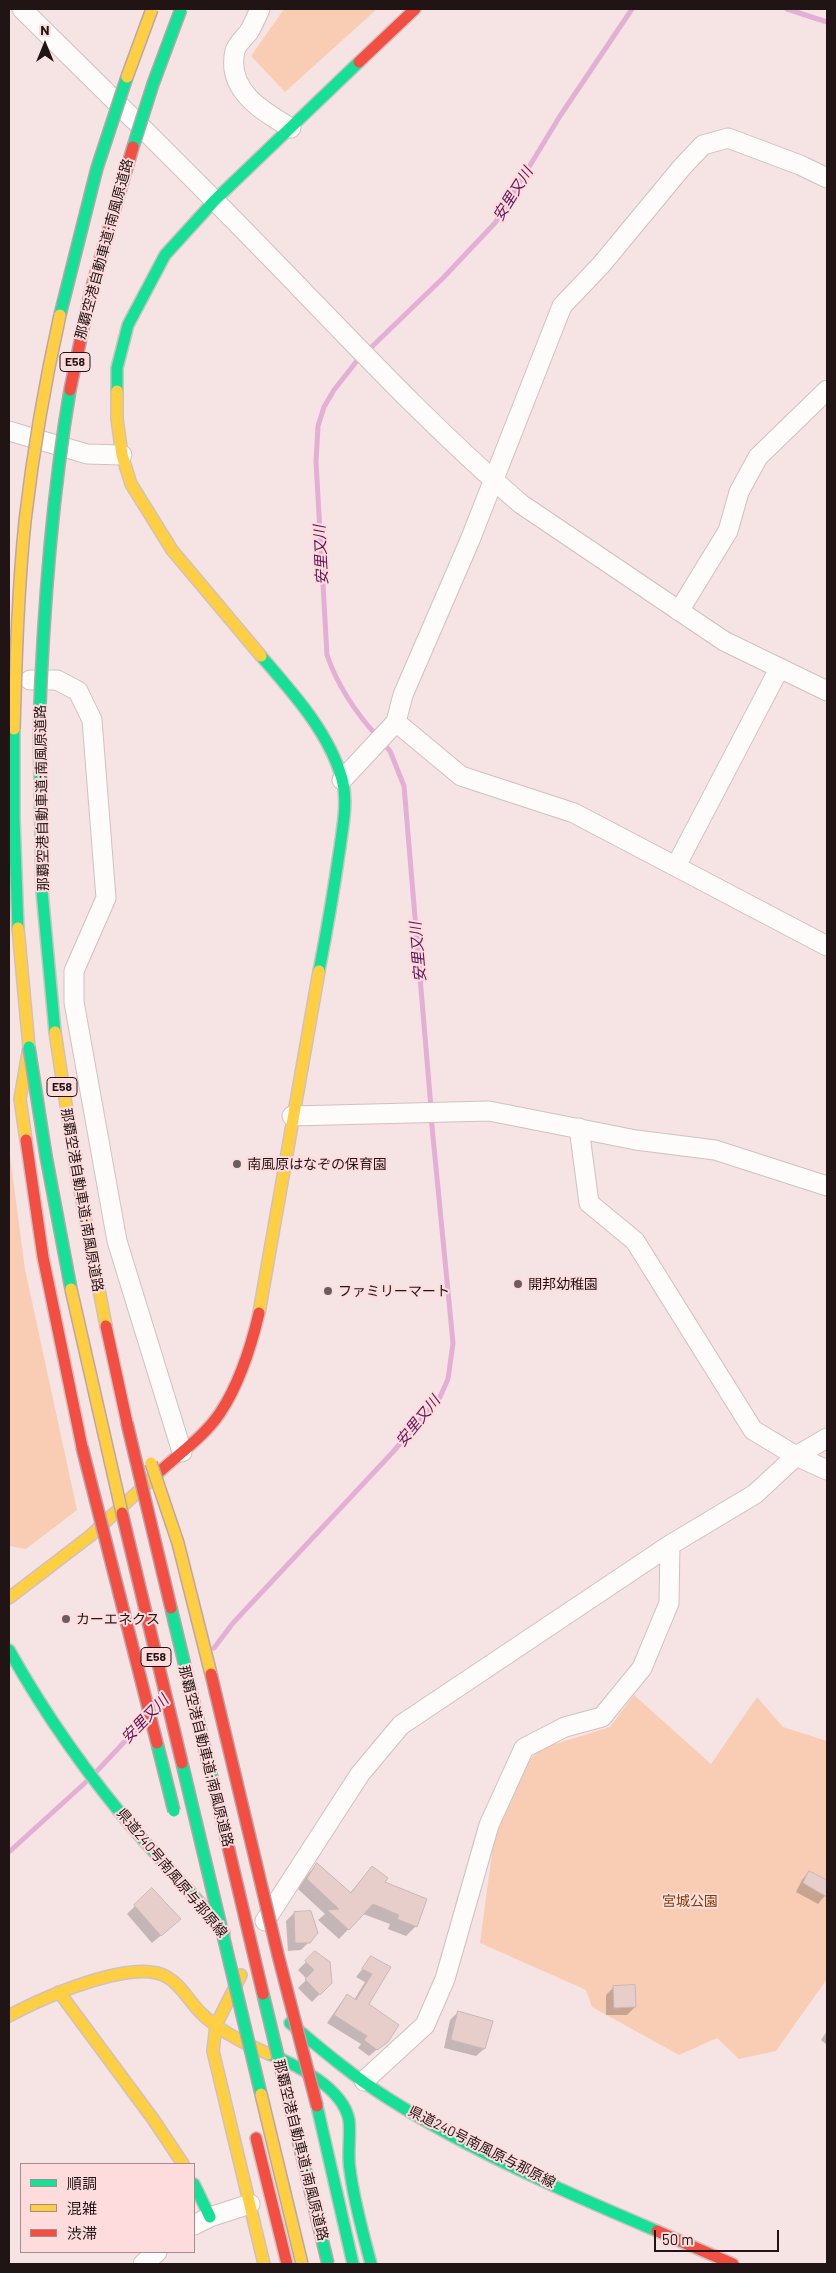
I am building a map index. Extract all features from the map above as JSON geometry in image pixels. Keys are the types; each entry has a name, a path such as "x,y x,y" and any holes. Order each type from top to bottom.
{"main road":[{"name":"那覇空港自動車道;南風原道路","path":"152,9 107,134 66,285 48,363 23,546 14,729 14,819 18,931 29,1047 66,1266 107,1448 302,2264"},
{"name":"那覇空港自動車道;南風原道路","path":"181,9 166,45 133,144 89,297 74,367 51,536 42,644 39,729 43,913 65,1110 91,1260 127,1424 328,2264"},
{"path":"9,1598 90,1536 182,1452 219,1414 232,1392 252,1342 259,1311 292,1116 334,892 344,816 342,780 333,756 320,732 294,694 172,550 131,484 122,455 117,419 117,368 128,325 165,255 215,200 415,9"},
{"path":"29,1047 20,1099 43,1257 82,1447 176,1821"},
{"path":"127,1424 153,1467 178,1542 317,2106 353,2264"},
{"name":"県道240号南風原与那原線","path":"9,1650 50,1718 111,1800 158,1857 217,1922 243,1962 282,2015 325,2053 429,2123 471,2145 532,2175 733,2264"},
{"path":"188,1869 203,1927"},
{"path":"243,1962 216,2025 213,2051 264,2264"},
{"path":"9,2016 59,1992 138,1971 152,1971 166,1975 181,1986 200,2013 216,2025 237,2039 293,2064 322,2084 342,2102 347,2111 349,2124 349,2164 371,2264"},
{"path":"59,1992 153,2119 182,2163"},
{"path":"220,1994 234,2051"},
{"path":"255,2133 287,2264"},
{"path":"195,2189 202,2221"}],"street":[{"path":"22,9 215,200 381,371 492,479 521,504 724,641 827,691"},
{"path":"260,9 249,31 235,50 234,77 247,96 270,115 291,128"},
{"path":"342,780 396,722 403,696 470,540 492,479 562,306 600,265 703,145 728,138 800,165 827,178"},
{"path":"679,611 728,531 739,492 758,457 827,390"},
{"path":"9,431 86,454 122,455"},
{"path":"676,866 779,669"},
{"path":"9,679 57,680 78,691 92,720 106,898 74,971 74,1002 117,1240 182,1452"},
{"path":"396,722 461,776 574,813 827,946"},
{"path":"292,1116 489,1112 636,1140 715,1150 827,1186"},
{"path":"580,1128 590,1203 635,1241 753,1430 796,1456 827,1470"},
{"path":"243,1962 267,1919 355,1782 401,1726 670,1545 755,1494 796,1456 827,1438"},
{"path":"364,2081 425,2025 445,1978 489,1825 524,1748 565,1727 602,1717 642,1668 669,1603 670,1545"},
{"path":"202,2221 250,2204"},
{"path":"143,2264 156,2253"}],"green space":[{"path":"284,9 377,9 285,92 251,56"},
{"path":"9,1148 25,1269 77,1510 26,1549 9,1546"},
{"name":"宮城公園","path":"634,1695 711,1764 757,1697 783,1727 827,1741 827,1979 776,2051 739,2059 717,2038 679,2055 592,2007 586,1990 480,1943 492,1853 503,1812 527,1762 542,1748 610,1727"}],"building":[{"path":"317,1863 351,1893 372,1866 388,1878 385,1882 427,1899 417,1927 397,1919 399,1915 373,1904 349,1930 327,1910 339,1909 307,1879"},
{"path":"809,1871 827,1880 827,1897 803,1883"},
{"path":"152,1888 181,1919 161,1936 134,1905"},
{"path":"311,1911 318,1933 310,1943 295,1943 294,1912"},
{"path":"315,1951 330,1962 332,1983 320,1995 305,1979 314,1970 305,1961"},
{"path":"371,1956 391,1967 369,2004 399,2025 388,2042 377,2050 364,2040 367,2036 334,2015 347,1994 356,2000 372,1974 362,1969"},
{"path":"635,1985 636,2007 614,2008 613,1986"},
{"path":"458,2011 493,2021 485,2049 451,2040"}],"waterway":[{"name":"安里又川","path":"377,736 348,698 336,677 327,655 316,462 318,426 324,407 334,390 356,362 443,278 495,223 560,116 632,9"},
{"name":"安里又川","path":"787,9 827,22"},
{"name":"安里又川","path":"383,743 390,751 404,786 431,1108"},
{"name":"安里又川","path":"214,1648 233,1623 392,1453 440,1397 448,1379 453,1343 431,1116"},
{"name":"安里又川","path":"97,1771 143,1722"},
{"name":"安里又川","path":"9,1852 86,1782"}],"traffic: fast":[{"path":"133,147 153,84 181,9"},
{"path":"117,391 117,368 128,325 165,255 215,200 359,62"},
{"path":"60,315 97,168 127,77"},
{"path":"39,729 49,559 63,432 70,390"},
{"path":"261,656 297,698 319,729 336,762 344,787 345,804 342,830 319,971"},
{"path":"14,729 14,819 18,928"},
{"path":"39,729 42,891 55,1032"},
{"path":"29,1047 46,1156 71,1289"},
{"path":"171,1608 216,1795"},
{"path":"9,1650 53,1722 102,1790 138,1834 217,1922 224,1933"},
{"path":"157,1743 174,1811"},
{"path":"182,1763 261,2094"},
{"path":"263,1994 328,2264"},
{"path":"290,2023 363,2082 421,2118 486,2154 657,2231"},
{"path":"269,2054 292,2064 317,2079 338,2098 345,2108 349,2120 350,2133 349,2164 359,2217 371,2264"},
{"path":"317,2106 353,2264"},
{"path":"195,2186 210,2217"}],"traffic: slow":[{"path":"127,77 152,9"},
{"path":"14,729 19,599 25,521 40,417 60,315"},
{"path":"117,391 117,419 122,455 131,484 172,550 261,656"},
{"path":"18,928 29,1047 20,1099 26,1140"},
{"path":"259,1313 319,971"},
{"path":"55,1032 76,1170 106,1326"},
{"path":"71,1289 122,1513"},
{"path":"151,1463 178,1543 211,1674"},
{"path":"9,1598 90,1536 156,1475"},
{"path":"9,2016 64,1990 88,1982 133,1972 152,1972 172,1980 201,2013 216,2026 269,2054"},
{"path":"241,1975 216,2025 213,2051 264,2264"},
{"path":"59,1992 153,2119 182,2163"},
{"path":"261,2094 302,2264"}],"traffic: jam":[{"path":"359,62 415,9"},
{"path":"70,390 91,290 133,147"},
{"path":"26,1140 43,1257 82,1447"},
{"path":"156,1475 198,1438 220,1413 233,1390 244,1364 259,1313"},
{"path":"106,1326 127,1423"},
{"path":"127,1423 171,1608"},
{"path":"82,1447 157,1743"},
{"path":"122,1513 182,1763"},
{"path":"211,1674 278,1955 317,2106"},
{"path":"216,1795 263,1994"},
{"path":"256,2138 287,2264"},
{"path":"657,2231 733,2264"}],"place":[{"name":"南風原はなぞの保育園","path":"237,1164"},
{"name":"開邦幼稚園","path":"518,1284"},
{"name":"ファミリーマート","path":"328,1291"},
{"name":"カーエネクス","path":"66,1619"}]}
